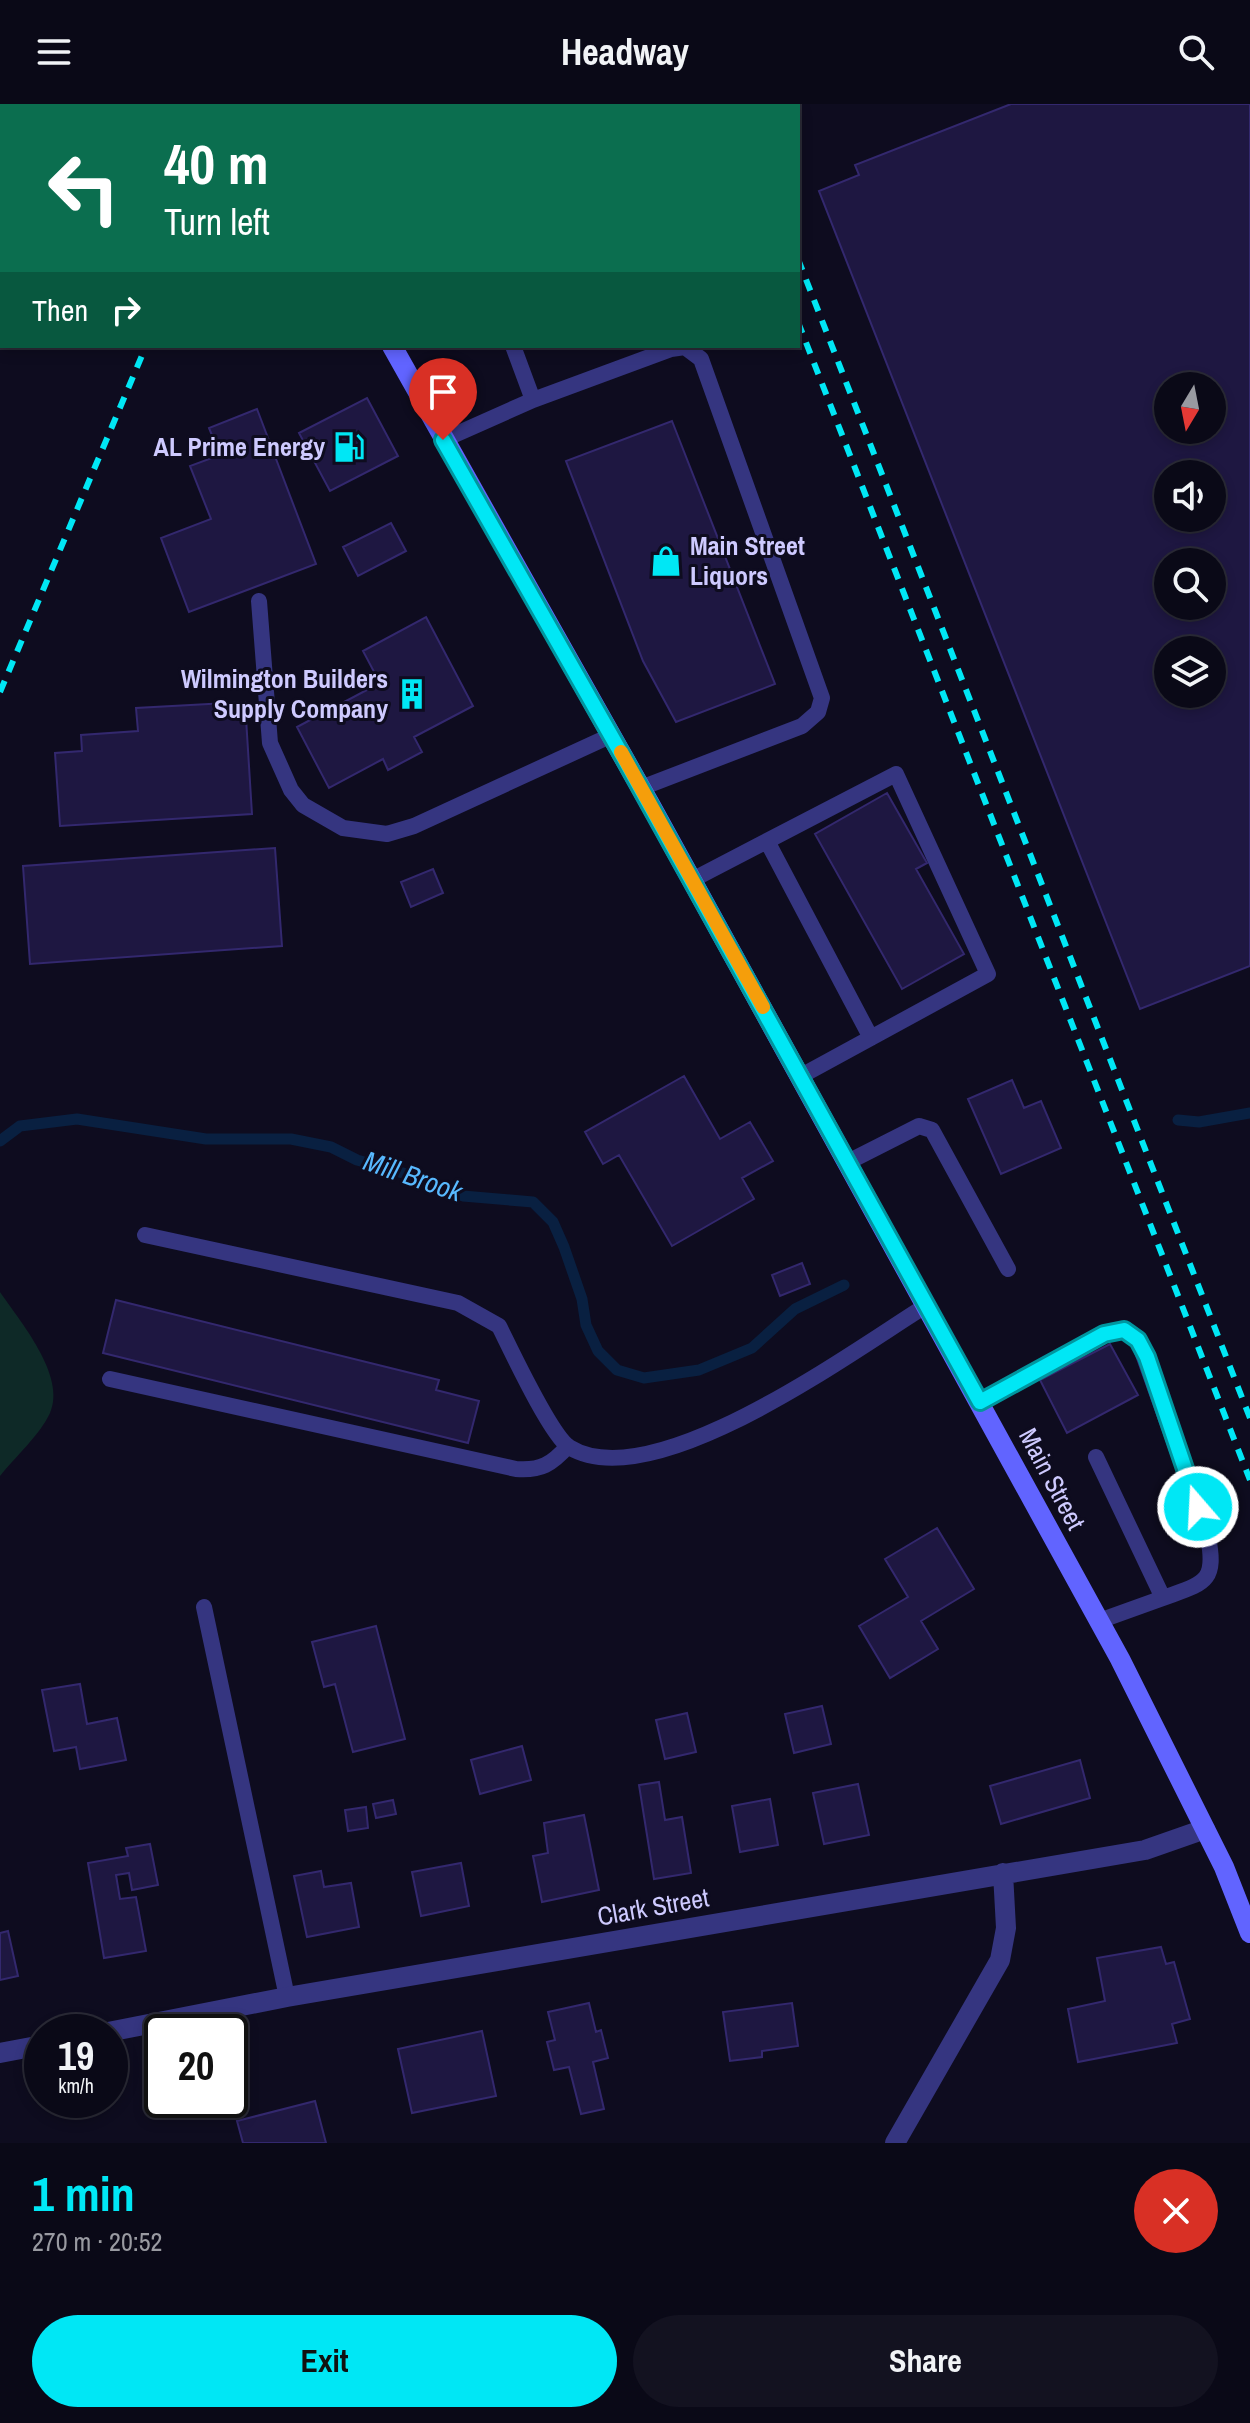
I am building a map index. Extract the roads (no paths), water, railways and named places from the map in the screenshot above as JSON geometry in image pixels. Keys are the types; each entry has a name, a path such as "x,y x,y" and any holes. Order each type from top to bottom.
{"main road":[{"name":"Main Street","path":"393,348 612,735 1099,1621 1205,1829 1250,1933"}],"street":[{"name":"Clark Street","path":"128,2028 287,1997 1145,1850 1205,1829"},
{"path":"895,2143 1000,1960 1006,1928 1003,1873"},
{"path":"0,2053 24,2048"}],"lane":[{"path":"514,348 533,400"},
{"path":"443,440 533,400 678,348"},
{"path":"641,788 808,722 821,705 820,685 705,365 697,353 687,348"},
{"path":"259,601 274,759 303,805 343,828 372,834 401,831 612,735"},
{"path":"692,880 896,774 988,974 801,1076"},
{"path":"767,841 871,1038"},
{"path":"848,1162 919,1126 932,1130 1008,1269"},
{"path":"145,1235 458,1303 482,1314 499,1326 568,1446 597,1457 654,1454 731,1426 927,1305"},
{"path":"980,1402 1104,1334 1124,1330 1138,1340 1208,1537 1213,1564 1209,1576 1190,1588 1099,1621"},
{"path":"110,1379 516,1469 535,1471 554,1461 568,1446"},
{"path":"1096,1457 1163,1598"},
{"path":"204,1607 287,1997"}],"waterway":[{"name":"Mill Brook","path":"1178,1120 1199,1122 1250,1113"},
{"name":"Mill Brook","path":"0,1141 20,1126 77,1119 206,1139 291,1139 331,1147 357,1160 410,1175 463,1196 533,1202 553,1222 564,1247 582,1299 586,1325 598,1351 617,1370 644,1378 699,1370 752,1348 795,1309 844,1285"}],"railway":[{"path":"800,264 1250,1418"},
{"path":"800,327 1250,1480"},
{"path":"0,692 145,348"}],"place":[{"name":"AL Prime Energy","path":"349,447"},
{"name":"Main Street Liquors","path":"666,561"},
{"name":"Wilmington Builders Supply Company","path":"412,694"}]}
